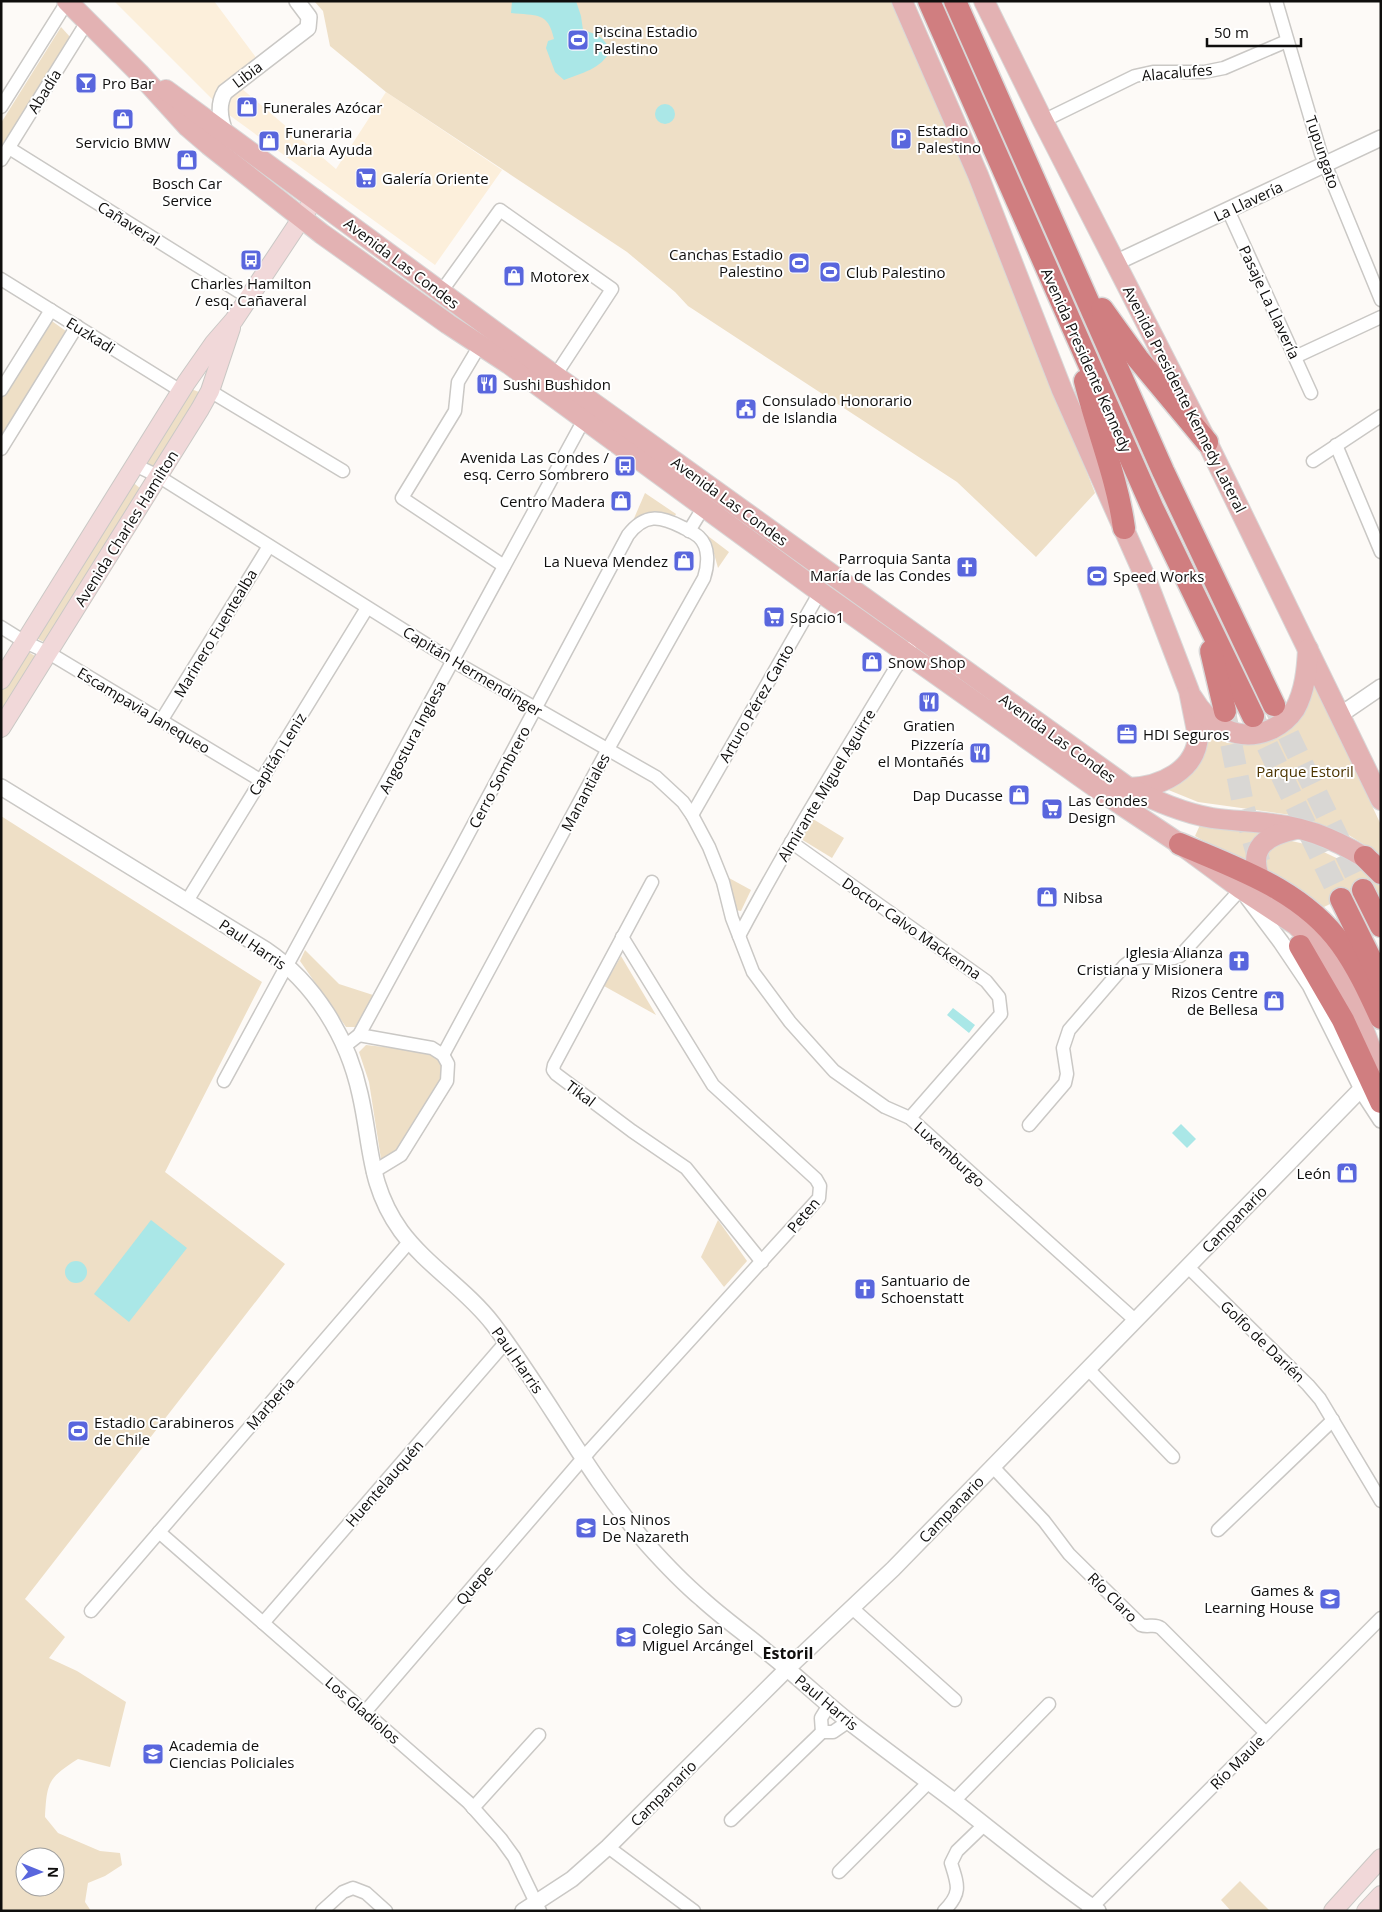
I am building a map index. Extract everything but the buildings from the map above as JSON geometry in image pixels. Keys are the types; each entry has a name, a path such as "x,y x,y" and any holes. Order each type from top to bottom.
{"highway":[{"path":"920,1 951,49"},
{"name":"Avenida Presidente Kennedy","path":"929,1 1152,507 1253,716"},
{"name":"Avenida Presidente Kennedy","path":"956,1 1167,480 1274,705"},
{"path":"1076,277 1091,294 1138,359 1207,442"},
{"path":"1074,331 1090,403 1115,483 1124,528"},
{"path":"1195,595 1216,670 1225,711"},
{"path":"1180,844 1250,884 1298,901 1321,920 1357,969 1381,1018"},
{"path":"1373,863 1381,873"},
{"path":"1363,890 1381,926"},
{"path":"1341,899 1381,980"},
{"path":"1300,946 1344,1020 1381,1102"}],"main road":[{"name":"Avenida Las Condes","path":"67,1 139,72 174,112 198,135 375,273 480,345 589,411 919,638 1129,788 1193,814 1212,818 1300,828 1331,838 1373,863"},
{"path":"902,1 978,176 1062,390 1146,579 1189,691 1198,736 1198,744 1193,756 1182,770 1170,778 1147,787 1129,788"},
{"name":"Avenida Presidente Kennedy Lateral","path":"984,1 1042,121 1207,442 1381,800"},
{"name":"Avenida Las Condes","path":"139,72 314,198 555,376 589,411 703,508 1105,794 1180,844"},
{"name":"Avenida Charles Hamilton","path":"1,680 183,387 214,343 234,320 314,198"},
{"name":"Avenida Charles Hamilton","path":"1,728 210,392 234,320"},
{"path":"183,387 198,384 210,392"},
{"path":"1189,691 1206,715 1227,731 1234,734 1250,735 1268,731 1287,719 1299,702 1305,680 1308,647"},
{"path":"1300,828 1272,837 1258,847 1250,884 1270,898 1286,918 1320,948 1338,973 1353,1002 1381,1075"},
{"path":"1333,1911 1381,1858"},
{"path":"1366,1911 1381,1895"}],"street":[{"name":"Abadía","path":"1,107 67,1"},
{"name":"Libia","path":"226,134 220,117 222,97 225,92 305,30 309,24 308,17 297,1"},
{"name":"Tupungato","path":"1276,1 1325,165 1381,300"},
{"name":"Abadía","path":"1,160 87,22"},
{"name":"Alacalufes","path":"1042,121 1135,76 1153,72 1211,71 1224,68 1287,41"},
{"name":"La Llavería","path":"1116,263 1381,138"},
{"name":"Cañaveral","path":"9,148 249,298"},
{"path":"441,292 500,210 612,288 555,376"},
{"name":"Pasaje La Llavería","path":"1228,210 1312,393"},
{"name":"Euzkadi","path":"1,279 77,326 183,387"},
{"path":"1,390 51,310"},
{"path":"1295,357 1381,317"},
{"path":"1,449 77,326"},
{"path":"480,345 458,382 456,411 402,498 504,566"},
{"path":"210,392 343,472"},
{"name":"Angostura Inglesa","path":"224,1081 589,411"},
{"path":"1313,461 1381,416"},
{"path":"1336,445 1381,552"},
{"name":"Capitán Hermendinger","path":"135,465 158,476 453,661 656,777 683,802 710,847 724,882 732,918 739,936"},
{"path":"689,531 703,508"},
{"name":"Cerro Sombrero","path":"344,1046 359,1035 633,529 645,520 659,518 666,519 689,531"},
{"name":"Manantiales","path":"443,1055 706,572 707,558 703,543 699,537 689,531"},
{"name":"Marinero Fuentealba","path":"161,721 269,546"},
{"name":"Arturo Pérez Canto","path":"692,815 820,592"},
{"name":"Capitán Leniz","path":"187,901 367,608"},
{"name":"Escampavia Janequeo","path":"1,628 49,653 260,780"},
{"name":"Almirante Miguel Aguirre","path":"739,936 765,887 906,653 919,638"},
{"path":"1340,716 1381,687"},
{"name":"Paul Harris","path":"1,787 266,950 287,966 326,1011 352,1065 361,1095 373,1172 379,1192 388,1209 410,1241 477,1306 506,1342 636,1531 674,1573 702,1600 788,1669 828,1705 1093,1909"},
{"name":"Doctor Calvo Mackenna","path":"792,842 986,981 1000,997 1001,1014 910,1118"},
{"name":"Tikal","path":"652,882 553,1070 632,1131 686,1168 762,1262"},
{"path":"1029,1125 1065,1084 1067,1074 1064,1041 1069,1030 1125,964 1141,956 1172,958 1180,956 1250,884 1276,935 1310,985 1370,1104 1381,1120"},
{"name":"Luxemburgo","path":"739,936 753,972 790,1022 834,1071 885,1107 910,1118 1135,1320"},
{"name":"Peten","path":"584,1458 817,1201 820,1194 820,1186 816,1179 713,1085 622,937"},
{"path":"359,1035 432,1048 443,1055 448,1064 447,1081 401,1155 373,1172"},
{"name":"Campanario","path":"533,1908 572,1879 608,1847 788,1669 893,1569 1362,1088"},
{"name":"Marberia","path":"91,1611 410,1241"},
{"name":"Golfo de Darién","path":"1188,1268 1320,1399 1381,1502"},
{"name":"Huentelauquén","path":"263,1623 506,1342"},
{"path":"1088,1369 1174,1457"},
{"path":"1218,1530 1332,1420"},
{"name":"Quepe","path":"366,1712 584,1458"},
{"name":"Río Claro","path":"992,1466 1044,1521 1069,1554 1134,1618 1144,1626 1155,1625 1161,1628 1266,1733"},
{"name":"Los Gladiolos","path":"159,1532 473,1808 501,1839 514,1857 523,1873 533,1908"},
{"path":"852,1608 955,1700"},
{"name":"Río Maule","path":"1093,1909 1381,1618"},
{"path":"954,1801 1049,1704"},
{"path":"822,1732 821,1718 828,1705"},
{"path":"732,1820 822,1732 833,1732 849,1721"},
{"path":"473,1808 539,1735"},
{"path":"839,1872 929,1782"},
{"path":"944,1911 954,1901 958,1890 951,1862 957,1852 984,1825"},
{"path":"608,1847 694,1911"},
{"path":"322,1911 343,1892 353,1888 366,1892 386,1911"}],"shaded area":[{"path":"114,1 214,1 263,67 241,88 336,169 386,92 502,170 435,265 225,112"}],"green space":[{"name":"Club Palestino","path":"314,1 896,1 951,127 1095,493 1036,557 957,482 688,306 675,292 627,252 386,92 330,46 323,11"},
{"path":"61,27 71,38 1,150 1,123"},
{"path":"49,319 70,334 1,444 1,396"},
{"path":"188,388 202,393 152,469 143,462"},
{"path":"130,480 141,489 44,642 34,637"},
{"path":"645,493 676,514 675,516 653,514 632,523"},
{"path":"704,533 729,552 718,568 713,550"},
{"path":"23,649 37,657 1,717 1,685"},
{"name":"Parque Estoril","path":"1315,684 1381,825 1381,855 1347,834 1298,816 1198,802 1166,789 1196,767 1204,753 1211,733 1227,743 1245,744 1270,740 1290,726"},
{"name":"Estadio Carabineros de Chile","path":"1,816 262,982 165,1172 285,1264 25,1599 65,1637 49,1658 77,1671 126,1702 110,1767 78,1759 60,1771 48,1788 45,1817 58,1833 100,1851 120,1853 122,1865 105,1876 88,1883 85,1902 91,1911 1,1911"},
{"path":"813,819 844,838 832,858 801,839"},
{"path":"1200,825 1253,832 1309,845 1368,873 1381,884 1381,903 1368,885 1324,907 1195,836"},
{"path":"729,878 751,890 741,911 735,910"},
{"path":"305,950 339,984 373,995 357,1027 346,1027 300,961"},
{"path":"621,956 656,1015 604,986"},
{"path":"366,1045 430,1052 443,1063 444,1078 392,1159 381,1159 369,1082 359,1052"},
{"path":"718,1220 747,1261 724,1287 701,1257"},
{"path":"1240,1881 1270,1911 1231,1911 1221,1900"}],"water":[{"name":"Piscina Estadio Palestino","path":"512,1 576,1 583,30 600,37 606,42 610,51 602,62 596,66 564,80 555,72 546,48 548,41 554,39 548,24 544,19 534,15 511,13"},
{"path":"665,104 672,107 675,114 672,121 665,124 658,121 655,114 658,107"},
{"path":"953,1008 975,1025 969,1033 947,1015"},
{"path":"1181,1124 1196,1139 1187,1148 1172,1133"},
{"path":"151,1220 187,1248 129,1322 94,1294"},
{"path":"76,1261 84,1264 87,1272 84,1280 76,1283 68,1280 65,1272 68,1264"}],"tunnel":[{"path":"1274,705 1363,890"},
{"path":"1225,712 1244,809 1262,871"},
{"path":"1253,716 1341,899"}],"place":[{"name":"Piscina Estadio Palestino","path":"578,40"},
{"name":"Pro Bar","path":"86,83"},
{"name":"Funerales Azócar","path":"247,107"},
{"name":"Servicio BMW","path":"123,119"},
{"name":"Estadio Palestino","path":"901,139"},
{"name":"Funeraria Maria Ayuda","path":"269,141"},
{"name":"Bosch Car Service","path":"187,160"},
{"name":"Galería Oriente","path":"366,178"},
{"name":"Charles Hamilton / esq. Cañaveral","path":"251,260"},
{"name":"Canchas Estadio Palestino","path":"799,263"},
{"name":"Club Palestino","path":"830,272"},
{"name":"Motorex","path":"514,276"},
{"name":"Sushi Bushidon","path":"487,384"},
{"name":"Consulado Honorario de Islandia","path":"746,409"},
{"name":"Avenida Las Condes / esq. Cerro Sombrero","path":"625,466"},
{"name":"Centro Madera","path":"621,501"},
{"name":"La Nueva Mendez","path":"684,561"},
{"name":"Parroquia Santa María de las Condes","path":"967,567"},
{"name":"Speed Works","path":"1097,576"},
{"name":"Spacio1","path":"774,617"},
{"name":"Snow Shop","path":"872,662"},
{"name":"Gratien","path":"929,702"},
{"name":"HDI Seguros","path":"1127,734"},
{"name":"Pizzería el Montañés","path":"980,753"},
{"name":"Dap Ducasse","path":"1019,795"},
{"name":"Las Condes Design","path":"1052,809"},
{"name":"Nibsa","path":"1047,897"},
{"name":"Iglesia Alianza Cristiana y Misionera","path":"1239,961"},
{"name":"Rizos Centre de Bellesa","path":"1274,1001"},
{"name":"León","path":"1347,1173"},
{"name":"Santuario de Schoenstatt","path":"865,1289"},
{"name":"Estadio Carabineros de Chile","path":"78,1431"},
{"name":"Los Ninos De Nazareth","path":"586,1528"},
{"name":"Games & Learning House","path":"1330,1599"},
{"name":"Colegio San Miguel Arcángel","path":"626,1637"},
{"name":"Academia de Ciencias Policiales","path":"153,1754"}],"district":[{"name":"Estoril","path":"788,1653"}]}
